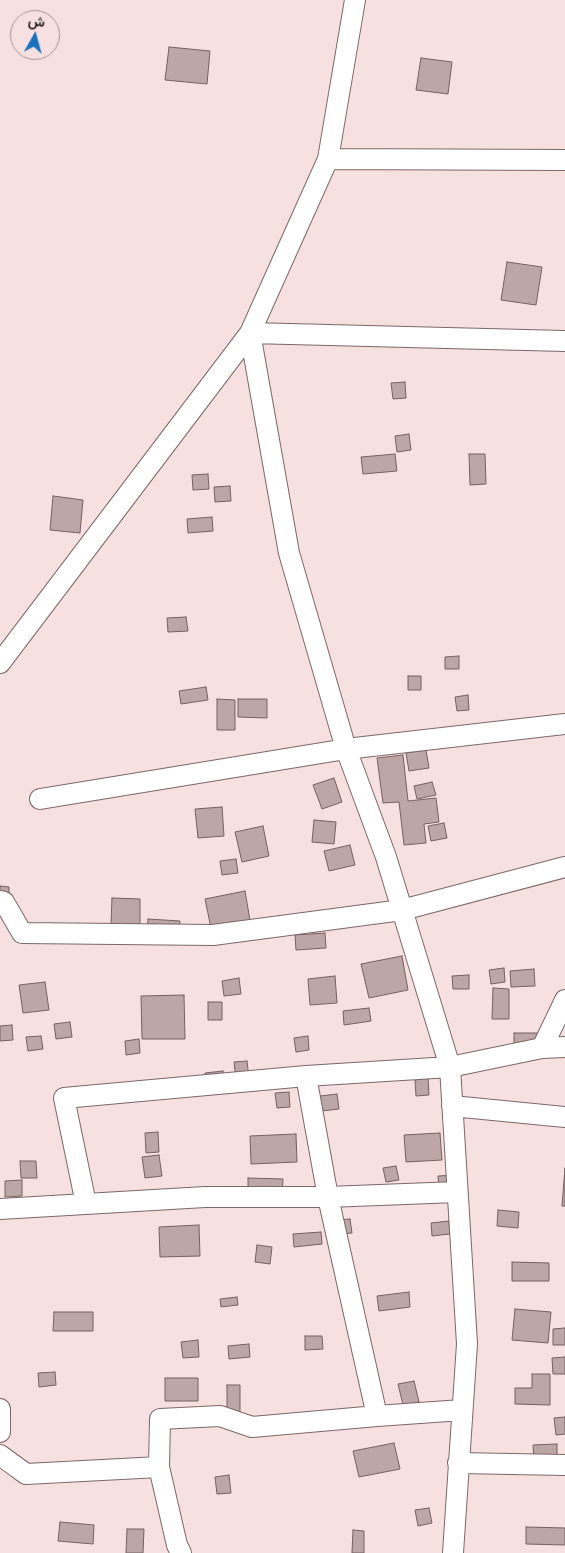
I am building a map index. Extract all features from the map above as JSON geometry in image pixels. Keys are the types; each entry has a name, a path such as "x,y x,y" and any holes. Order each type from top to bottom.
{"street":[{"path":"0,663 250,333 328,160 355,0"},
{"path":"328,160 565,160"},
{"path":"250,333 565,341"},
{"path":"250,333 289,553 346,749 386,856 450,1067 467,1344 453,1553"},
{"path":"40,799 346,749 565,724"},
{"path":"0,901 4,902 22,933 213,935 402,910 565,867"},
{"path":"542,1048 565,1000"},
{"path":"86,1204 64,1098 306,1076 450,1067 542,1048 565,1047"},
{"path":"306,1076 328,1197 377,1416"},
{"path":"452,1106 565,1117"},
{"path":"0,1209 205,1197 328,1197 457,1192"},
{"path":"0,1409 0,1432"},
{"path":"181,1553 177,1545 159,1467 160,1419 220,1416 252,1427 462,1410"},
{"path":"0,1455 26,1474 159,1467"},
{"path":"458,1463 565,1464"}],"building":[{"path":"169,47 210,51 207,84 165,80"},
{"path":"421,58 452,62 448,94 416,90"},
{"path":"507,262 542,267 536,305 501,300"},
{"path":"405,382 406,398 393,399 391,383"},
{"path":"409,434 411,450 397,452 395,436"},
{"path":"395,454 397,471 363,474 361,457"},
{"path":"469,454 485,454 486,484 470,485"},
{"path":"208,474 209,489 193,490 192,475"},
{"path":"230,486 231,501 215,502 214,487"},
{"path":"53,496 83,500 80,533 50,530"},
{"path":"212,517 213,531 188,533 187,519"},
{"path":"186,617 188,631 168,632 167,618"},
{"path":"459,656 459,669 445,669 445,657"},
{"path":"408,676 421,676 421,690 408,690"},
{"path":"206,687 208,700 181,704 179,691"},
{"path":"468,695 469,710 457,711 455,697"},
{"path":"217,699 235,700 235,730 217,730"},
{"path":"238,699 267,699 267,718 238,717"},
{"path":"426,750 429,768 409,771 406,753"},
{"path":"403,755 408,801 436,798 439,822 424,824 426,843 404,845 399,802 383,803 377,758"},
{"path":"334,778 342,802 322,809 313,785"},
{"path":"432,782 436,795 417,799 414,786"},
{"path":"222,807 224,836 198,838 195,809"},
{"path":"314,820 336,822 334,844 312,842"},
{"path":"444,823 447,838 431,841 428,826"},
{"path":"263,826 269,856 242,862 235,832"},
{"path":"350,845 355,865 329,871 324,851"},
{"path":"236,859 238,873 222,875 220,861"},
{"path":"0,886 9,887 9,897 0,896"},
{"path":"245,891 251,926 212,933 205,899"},
{"path":"112,898 140,899 140,926 111,925"},
{"path":"148,919 180,921 179,937 147,935"},
{"path":"325,933 326,948 296,950 295,935"},
{"path":"402,956 408,990 369,998 361,964"},
{"path":"504,968 505,982 491,984 489,970"},
{"path":"534,969 535,986 511,987 510,971"},
{"path":"469,975 469,989 453,989 452,976"},
{"path":"335,976 337,1003 310,1005 308,979"},
{"path":"239,978 241,994 224,996 222,981"},
{"path":"45,982 49,1010 23,1013 19,985"},
{"path":"493,988 509,989 509,1019 492,1019"},
{"path":"184,995 185,1039 142,1039 141,996"},
{"path":"208,1002 222,1002 222,1020 208,1020"},
{"path":"369,1008 371,1021 344,1025 343,1011"},
{"path":"70,1022 72,1037 56,1039 54,1024"},
{"path":"12,1025 13,1040 0,1041 0,1026"},
{"path":"514,1033 549,1033 549,1046 514,1046"},
{"path":"41,1036 43,1049 28,1051 26,1037"},
{"path":"308,1036 309,1050 296,1052 294,1038"},
{"path":"139,1039 140,1053 126,1055 125,1041"},
{"path":"247,1061 249,1078 236,1079 234,1062"},
{"path":"223,1071 223,1083 206,1084 205,1073"},
{"path":"428,1078 429,1095 416,1096 415,1080"},
{"path":"289,1092 290,1107 277,1108 275,1093"},
{"path":"337,1094 339,1109 322,1111 320,1096"},
{"path":"158,1132 159,1152 146,1153 145,1133"},
{"path":"440,1133 442,1160 406,1162 404,1135"},
{"path":"296,1134 297,1162 251,1164 250,1136"},
{"path":"159,1155 162,1176 145,1178 142,1157"},
{"path":"20,1161 36,1161 37,1178 21,1178"},
{"path":"396,1166 399,1180 386,1182 383,1168"},
{"path":"565,1168 565,1206 562,1206"},
{"path":"456,1175 457,1187 439,1189 438,1176"},
{"path":"248,1178 283,1179 282,1195 248,1193"},
{"path":"22,1180 22,1196 5,1197 5,1181"},
{"path":"498,1210 519,1212 518,1228 497,1226"},
{"path":"350,1219 352,1233 338,1234 336,1220"},
{"path":"449,1221 450,1234 432,1236 431,1223"},
{"path":"199,1225 200,1256 160,1257 159,1227"},
{"path":"321,1232 322,1244 294,1247 293,1234"},
{"path":"257,1245 272,1247 270,1264 255,1262"},
{"path":"512,1262 549,1263 549,1281 512,1281"},
{"path":"409,1292 410,1307 379,1311 377,1296"},
{"path":"237,1297 238,1305 221,1307 220,1299"},
{"path":"515,1309 551,1312 548,1343 512,1340"},
{"path":"54,1312 93,1312 93,1331 53,1331"},
{"path":"565,1328 565,1345 553,1345 553,1329"},
{"path":"305,1336 322,1336 323,1349 305,1350"},
{"path":"198,1340 199,1357 183,1358 181,1342"},
{"path":"249,1344 250,1357 229,1359 228,1346"},
{"path":"565,1357 565,1374 553,1374 552,1358"},
{"path":"55,1372 56,1385 39,1387 38,1373"},
{"path":"532,1374 550,1374 550,1405 515,1404 515,1388 532,1388"},
{"path":"165,1378 198,1378 198,1401 165,1401"},
{"path":"414,1381 419,1402 403,1405 398,1384"},
{"path":"227,1385 240,1385 240,1412 227,1413"},
{"path":"565,1417 565,1434 556,1435 554,1418"},
{"path":"394,1443 400,1469 359,1477 353,1451"},
{"path":"557,1444 557,1459 534,1460 533,1445"},
{"path":"229,1475 231,1493 217,1494 215,1477"},
{"path":"429,1508 432,1523 418,1526 415,1510"},
{"path":"60,1522 94,1525 93,1544 58,1541"},
{"path":"526,1527 565,1528 565,1545 526,1544"},
{"path":"127,1529 144,1529 143,1553 126,1553"},
{"path":"353,1530 364,1531 364,1553 352,1553"}]}
